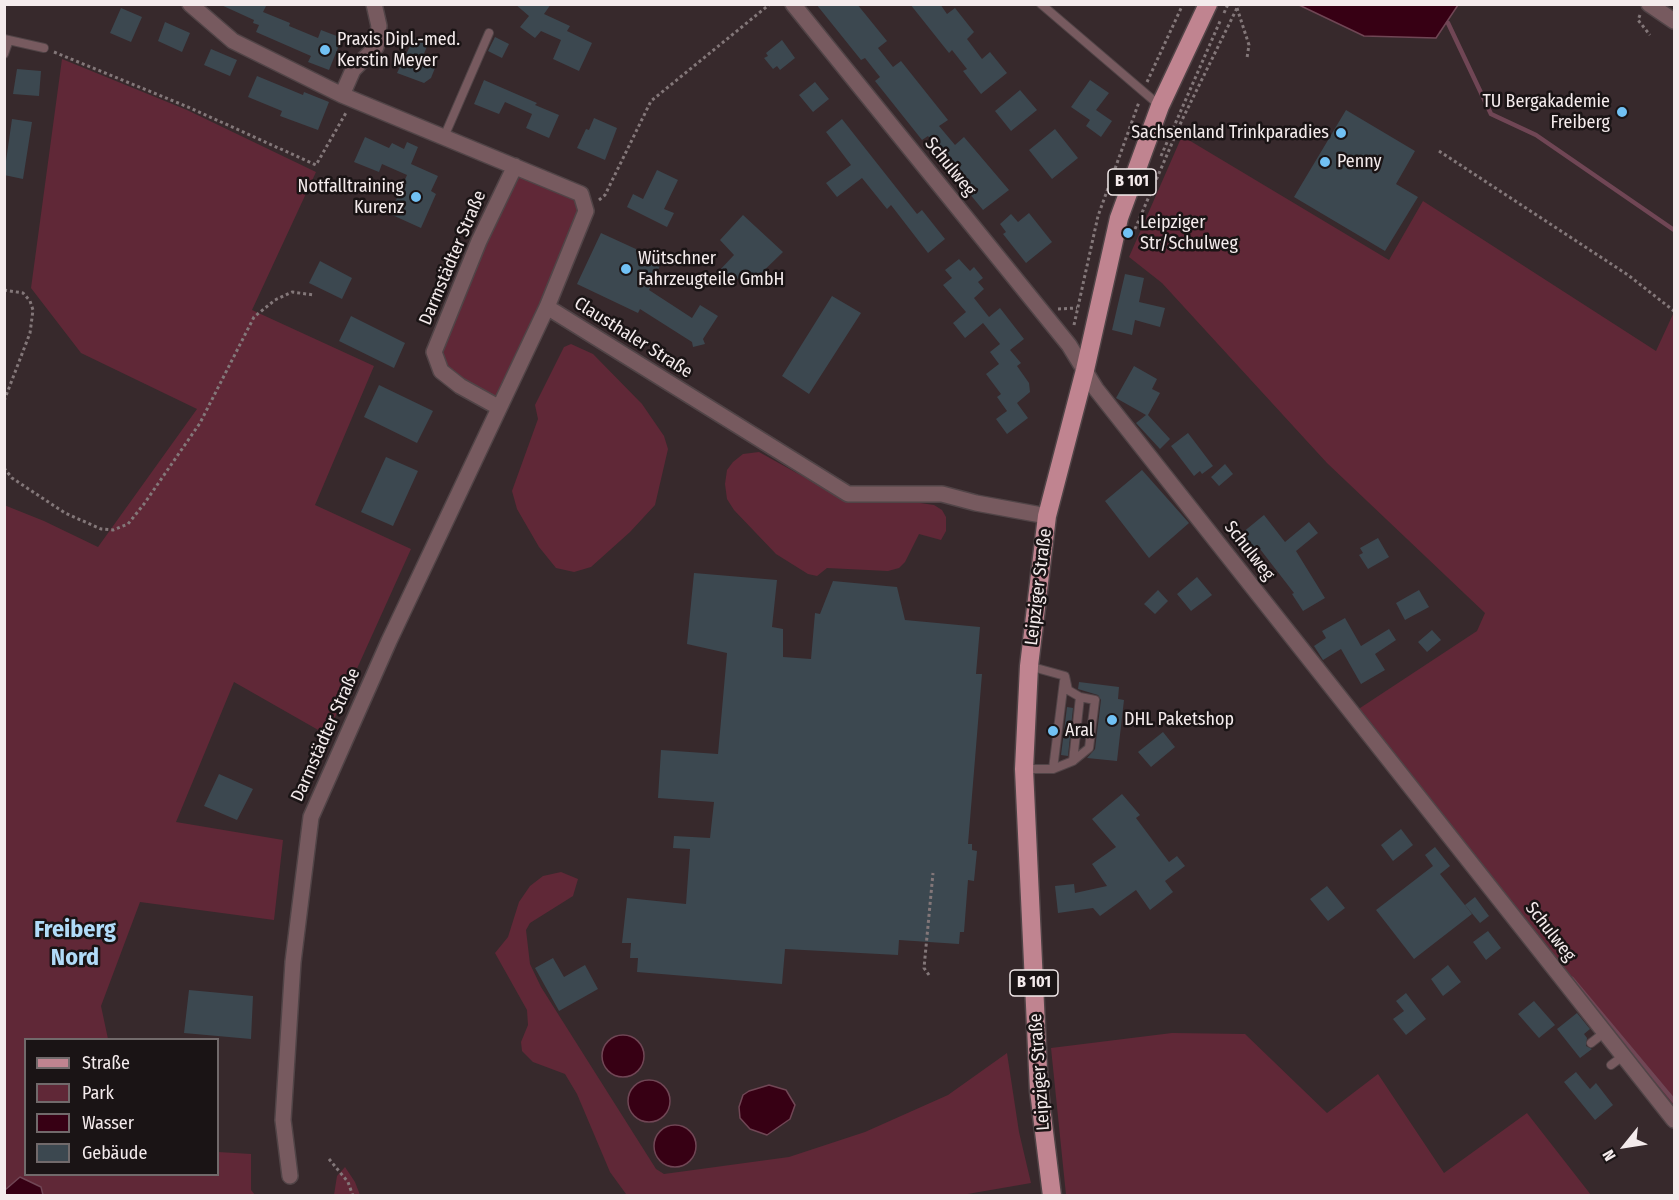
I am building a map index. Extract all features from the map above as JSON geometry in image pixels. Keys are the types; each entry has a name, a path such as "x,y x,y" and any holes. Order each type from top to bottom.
{"main road":[{"name":"Leipziger Straße","path":"1052,1196 1039,1091 1024,769 1029,666 1047,516 1085,370 1119,218 1160,106 1208,4"}],"street":[{"path":"190,4 233,41 348,97 581,194 586,211"},
{"path":"348,97 353,70 376,47 379,26 374,4"},
{"name":"Schulweg","path":"793,4 1069,345 1096,389 1347,709 1605,1032 1617,1060 1674,1120"},
{"path":"1649,4 1674,21"},
{"name":"Darmstädter Straße","path":"498,406 459,386 441,371 434,352 479,241 515,166"},
{"name":"Clausthaler Straße","path":"586,211 547,307 848,494 942,494 1047,516"},
{"name":"Darmstädter Straße","path":"290,1176 283,1120 293,962 311,817 498,406 547,307"}],"lane":[{"path":"1041,4 1160,106"},
{"path":"444,137 489,33"},
{"path":"4,54 7,39 44,48"},
{"path":"1029,666 1065,676"},
{"path":"1024,769 1053,769 1073,761 1089,748 1095,700 1080,697 1068,690 1065,676"},
{"path":"1053,769 1065,676"},
{"path":"1073,761 1080,697"},
{"path":"1591,1043 1605,1032"}],"path":[{"path":"586,211 605,195 651,101 770,4"},
{"path":"1228,4 1177,117 1152,179 1146,203 1182,120 1238,6"},
{"path":"1238,6 1250,45 1247,58"},
{"path":"1639,17 1638,20 1650,34"},
{"path":"44,48 188,107 316,165 348,97"},
{"path":"1439,151 1628,275 1674,311"},
{"path":"4,290 23,293 30,301 33,310 30,333 4,401"},
{"path":"4,468 12,478 65,513 101,529 113,530 128,524 200,423 254,317 275,300 292,292 314,295"},
{"path":"929,975 924,968 933,873"},
{"path":"330,1159 348,1182 353,1196"}],"green space":[{"path":"62,59 187,110 316,172 252,310 374,366 315,505 411,549 327,735 234,682 176,822 283,840 274,920 140,902 101,1006 108,1038 24,1038 24,1176 219,1176 219,1152 251,1154 251,1190 255,1195 5,1195 4,505 98,547 197,409 81,353 31,288"},
{"path":"1182,136 1389,260 1423,201 1656,351 1674,312 1674,1111 1354,712 1477,631 1485,613 1327,463 1162,283 1129,257"},
{"path":"515,166 581,194 586,211 498,407 460,386 434,352"},
{"path":"571,344 593,354 642,404 664,436 668,449 655,505 630,532 591,567 574,572 556,568 539,547 517,509 512,491 538,419 535,405 564,347"},
{"path":"759,452 847,501 900,500 934,505 942,510 946,517 946,531 941,540 919,534 905,562 899,568 888,571 827,568 817,576 808,574 776,554 734,510 727,499 725,484 727,470 743,454"},
{"path":"561,872 578,879 573,896 530,923 526,930 530,964 541,987 656,1169 664,1174 789,1157 865,1132 948,1095 1007,1053 1019,1132 1031,1183 956,1196 612,1195 626,1194 610,1172 577,1094 565,1074 533,1062 522,1051 521,1042 528,1025 527,1010 495,953 508,937 519,902 530,886 543,876"},
{"path":"1172,1033 1245,1034 1327,1113 1378,1074 1444,1173 1527,1113 1591,1195 1066,1195 1051,1048"},
{"path":"345,1167 360,1195 334,1195 337,1176"}],"water":[{"path":"1458,4 1436,38 1364,36 1299,5"},
{"path":"623,1035 631,1036 638,1041 643,1048 643,1064 638,1071 631,1076 623,1077 615,1076 608,1071 603,1064 602,1056 603,1048 608,1041 615,1036"},
{"path":"649,1080 657,1081 664,1086 669,1093 669,1109 664,1116 657,1121 649,1122 641,1121 634,1116 629,1109 628,1101 629,1093 634,1086 641,1081"},
{"path":"769,1085 786,1090 795,1105 790,1119 767,1135 750,1129 740,1118 739,1107 743,1095"},
{"path":"675,1125 683,1126 690,1131 695,1138 695,1154 690,1161 683,1166 675,1167 667,1166 660,1161 655,1154 654,1146 655,1138 660,1131 667,1126"},
{"path":"20,1177 41,1187 43,1195 5,1195 5,1190"}],"building":[{"path":"219,4 267,4 263,12 290,23 289,26 318,38 321,30 342,38 329,70 308,62 311,56 256,32 259,25 253,23 254,20"},
{"path":"515,4 551,4 544,14 570,26 567,31 592,43 579,71 553,59 561,40 541,31 535,38 520,27 529,16"},
{"path":"816,4 857,4 887,41 878,48 893,67 901,61 948,120 939,126 955,145 964,137 1009,190 983,210 940,158 943,155 928,136 922,140 875,81 880,77 865,58 861,60"},
{"path":"910,4 940,4 947,14 955,8 974,32 967,39 982,59 990,52 1007,73 981,94 963,71 967,69 952,50 949,53"},
{"path":"121,8 142,17 131,42 110,33"},
{"path":"165,22 190,33 182,52 158,41"},
{"path":"495,37 509,44 502,58 488,51"},
{"path":"414,38 428,44 423,56 437,63 431,78 424,83 397,73"},
{"path":"782,40 795,58 780,70 777,66 773,69 764,58 768,56 766,53"},
{"path":"211,49 237,60 230,76 204,65"},
{"path":"17,69 41,71 39,96 13,94"},
{"path":"257,76 303,95 304,92 329,102 318,130 280,116 282,111 248,97"},
{"path":"484,80 559,115 549,138 526,128 532,114 505,102 499,114 474,104"},
{"path":"1090,80 1109,93 1096,110 1112,121 1101,137 1086,126 1090,120 1071,107"},
{"path":"815,82 829,99 813,112 799,95"},
{"path":"1020,90 1037,110 1011,131 995,111"},
{"path":"1346,110 1415,151 1396,184 1418,197 1385,251 1294,197"},
{"path":"594,118 617,128 605,160 577,148"},
{"path":"12,119 32,122 23,179 4,175"},
{"path":"842,119 917,214 922,210 945,239 928,253 891,205 887,209 862,178 837,197 826,183 851,165 826,132"},
{"path":"1055,129 1078,158 1052,179 1029,150"},
{"path":"365,137 389,148 392,143 404,149 407,142 418,147 411,164 438,176 431,191 436,194 421,228 390,214 407,175 382,164 379,172 354,162"},
{"path":"657,170 678,180 664,209 674,213 667,227 627,207 633,194 643,199"},
{"path":"1029,213 1052,242 1026,263 1003,234 1006,232 1000,224 1011,214 1018,222"},
{"path":"743,215 783,252 750,284 719,271 734,255 720,240"},
{"path":"601,233 662,261 649,290 692,318 700,305 718,316 703,339 705,344 693,347 692,342 640,309 638,313 577,284"},
{"path":"959,259 970,271 974,267 983,278 978,282 984,289 974,298 989,317 1000,308 1024,339 1010,350 1021,363 1017,366 1029,383 1030,392 1017,403 1028,418 1007,434 996,419 1007,411 997,397 1001,394 986,374 999,364 990,352 1000,344 983,323 965,338 953,323 966,312 943,285 952,278 945,270"},
{"path":"320,261 352,278 342,299 309,283"},
{"path":"1125,274 1144,278 1139,302 1165,308 1160,327 1135,320 1132,335 1112,330"},
{"path":"832,296 861,313 809,394 782,376"},
{"path":"351,316 405,343 394,368 339,341"},
{"path":"1134,366 1157,379 1152,389 1160,393 1148,415 1170,439 1160,449 1136,423 1146,415 1116,398"},
{"path":"379,385 433,411 417,443 364,417"},
{"path":"1188,433 1213,466 1202,474 1200,471 1194,476 1171,446"},
{"path":"386,457 418,471 393,526 361,512"},
{"path":"1225,464 1233,474 1219,486 1211,477"},
{"path":"1142,470 1189,523 1149,558 1105,501"},
{"path":"1264,515 1285,542 1309,522 1318,533 1296,551 1325,598 1303,611 1292,594 1294,593 1260,549 1258,552 1242,533"},
{"path":"1378,538 1389,557 1368,569 1359,555 1363,553 1360,548"},
{"path":"694,573 777,580 772,627 783,629 783,657 811,659 815,613 820,614 833,581 897,587 905,620 980,627 976,674 982,674 968,844 972,844 972,850 977,851 974,881 968,880 964,932 960,932 959,944 899,940 898,955 785,949 782,984 637,972 638,958 630,958 631,943 622,943 627,898 686,904 690,849 673,848 674,836 710,838 714,802 658,798 661,750 718,754 727,653 687,644"},
{"path":"1197,577 1212,595 1191,611 1177,594"},
{"path":"1158,590 1168,601 1155,614 1144,604"},
{"path":"1419,590 1429,607 1405,620 1396,603"},
{"path":"1345,618 1361,646 1389,629 1396,640 1375,654 1385,670 1361,684 1341,649 1323,660 1314,646 1326,638 1322,631"},
{"path":"1432,630 1441,640 1427,652 1418,642"},
{"path":"1079,682 1119,687 1118,699 1124,700 1117,761 1087,758 1095,749 1101,700 1098,695 1078,689"},
{"path":"1067,707 1073,708 1068,756 1061,755"},
{"path":"1163,732 1175,747 1151,767 1138,752"},
{"path":"219,774 253,789 237,820 204,806"},
{"path":"1122,794 1140,815 1136,818 1169,862 1177,856 1185,866 1165,881 1173,892 1150,910 1136,890 1100,916 1093,908 1058,913 1055,886 1074,884 1075,893 1107,886 1092,864 1116,847 1092,819"},
{"path":"1401,829 1413,845 1393,861 1381,845"},
{"path":"1435,847 1450,866 1440,874 1472,914 1414,959 1376,910 1433,866 1425,855"},
{"path":"1327,886 1345,908 1328,921 1310,899"},
{"path":"1475,897 1489,916 1480,923 1465,905"},
{"path":"1488,931 1501,948 1486,960 1473,942"},
{"path":"553,958 564,977 585,965 598,989 559,1011 535,968"},
{"path":"1448,965 1461,982 1443,996 1431,979"},
{"path":"189,990 253,996 251,1039 184,1033"},
{"path":"1406,993 1426,1019 1406,1035 1393,1019 1404,1011 1396,1001"},
{"path":"1534,1001 1555,1025 1539,1038 1518,1014"},
{"path":"1577,1013 1590,1029 1584,1034 1587,1038 1586,1046 1592,1049 1580,1058 1557,1029"},
{"path":"1576,1072 1590,1089 1596,1083 1613,1105 1595,1120 1564,1082"}],"waterway":[{"path":"1448,23 1491,114 1536,135 1674,230"},
{"path":"1572,979 1674,1101"}],"place":[{"name":"Praxis Dipl.-med. Kerstin Meyer","path":"325,50"},
{"name":"TU Bergakademie Freiberg","path":"1622,112"},
{"name":"Sachsenland Trinkparadies","path":"1341,133"},
{"name":"Penny","path":"1325,162"},
{"name":"Notfalltraining Kurenz","path":"416,197"},
{"name":"Leipziger Str/Schulweg","path":"1128,233"},
{"name":"Wütschner Fahrzeugteile GmbH","path":"626,269"},
{"name":"DHL Paketshop","path":"1112,720"},
{"name":"Aral","path":"1053,731"}],"district":[{"name":"Freiberg Nord","path":"75,944"}]}
